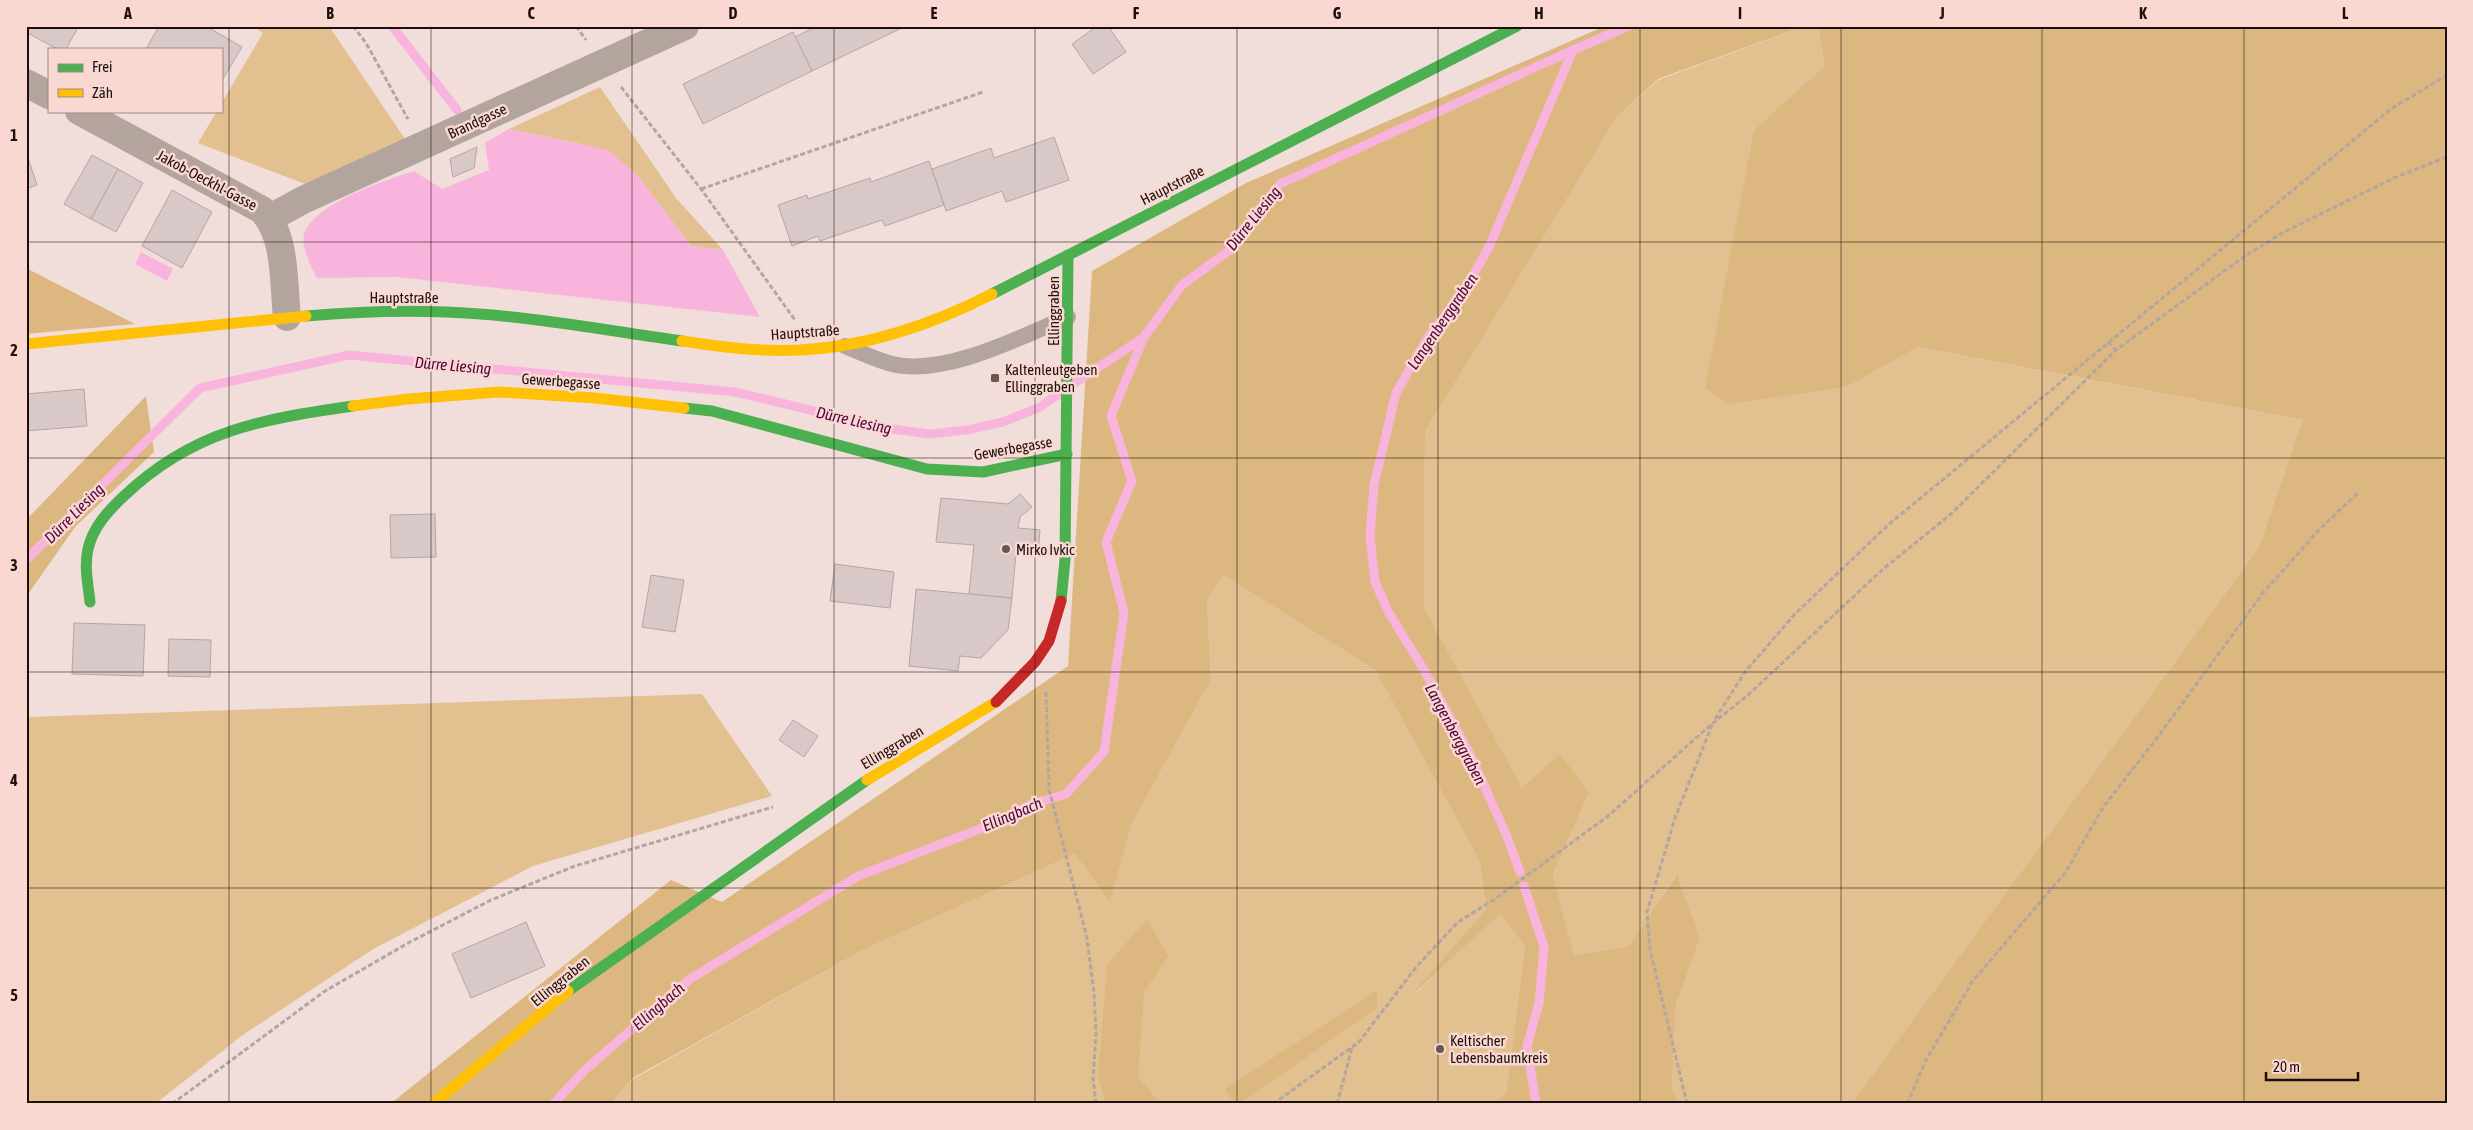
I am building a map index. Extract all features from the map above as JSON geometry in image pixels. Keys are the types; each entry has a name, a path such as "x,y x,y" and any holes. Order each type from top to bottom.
{"street":[{"name":"Brandgasse","path":"270,218 303,200 685,26"},
{"name":"Hauptstraße","path":"26,344 287,316 362,311 447,312 538,320 737,349 816,349 886,336 961,309 1517,26"},
{"path":"26,83 48,94"},
{"name":"Jakob-Oeckhl-Gasse","path":"81,112 251,203 270,218 275,226 280,243 287,316"},
{"name":"Ellinggraben","path":"433,1104 579,982 866,780 998,701 1035,662 1049,641 1061,602 1065,560 1068,255"},
{"name":"Gewerbegasse","path":"90,602 86,570 88,550 95,529 111,508 134,486 165,462 203,440 238,427 283,416 408,399 499,392 595,398 712,411 927,469 983,472 1067,454"}],"lane":[{"path":"842,345 892,364 930,367 990,350 1068,316"}],"path":[{"path":"353,26 366,43 424,145"},
{"path":"576,26 602,64 701,188 816,349"},
{"path":"1686,1104 1650,950 1647,912 1675,818 1713,723 1745,672 1794,615 1888,525 2391,109 2447,75"},
{"path":"701,188 983,92"},
{"path":"1273,1104 1359,1042 1417,966 1458,922 1495,899 1608,816 1713,723 1748,696 1882,570 1950,514 2116,350 2245,256 2284,232 2394,178 2447,157"},
{"path":"2108,342 2116,350"},
{"path":"1907,1104 1926,1060 1972,982 2064,873 2104,806 2157,738 2262,593 2318,531 2359,492"},
{"path":"1035,662 1046,675 1049,789 1087,938 1096,1034 1093,1078 1096,1104"},
{"path":"172,1104 325,991 410,942 491,900 575,866 775,806"},
{"path":"1337,1104 1352,1047"}],"shaded area":[{"path":"252,26 329,26 407,142 313,187 198,143 216,112 222,112 222,102 263,33"},
{"path":"1605,26 1805,26 1658,79 1617,117 1425,432 1424,607 1522,788 1560,754 1589,793 1553,874 1574,956 1628,946 1677,875 1700,939 1676,1005 1672,1087 1678,1104 1495,1104 1506,1092 1525,947 1501,913 1408,999 1486,909 1480,862 1375,670 1223,575 1207,601 1211,680 1132,824 1110,902 1075,854 863,950 633,1078 611,1104 390,1104 671,880 722,902 1068,666 1092,271 1246,183"},
{"path":"1805,26 1818,26 1826,66 1754,130 1845,387 1916,347 2302,420 2259,547 1851,1104 1678,1104 1672,1087 1676,1005 1700,939 1676,876 1628,946 1574,957 1553,874 1589,793 1522,789 1424,607 1425,432 1617,117 1658,80"},
{"path":"1818,26 2447,26 2447,1104 1851,1104 2259,547 2302,420 1917,347 1846,387 1727,404 1705,388 1754,130 1825,66"},
{"path":"600,87 676,198 723,250 691,246 638,176 585,145 509,129"},
{"path":"509,129 608,150 638,176 691,246 723,250 760,317 397,277 317,278 307,257 303,240 310,224 321,213 369,187 414,171 442,189 489,170 485,143"},
{"path":"141,252 173,269 167,281 135,264"},
{"path":"26,268 135,324 26,334"},
{"path":"146,396 154,452 75,527 26,597 26,520"},
{"path":"1223,575 1375,670 1480,862 1486,909 1413,995 1501,912 1525,947 1506,1092 1495,1104 611,1104 633,1079 863,950 1075,854 1110,901 1132,824 1211,680 1207,601"},
{"path":"702,694 772,796 533,866 375,948 244,1034 155,1104 26,1104 26,717"},
{"path":"1147,919 1168,956 1144,992 1138,1077 1161,1104 1106,1104 1098,1078 1107,965"},
{"path":"1377,990 1377,1008 1239,1104 1235,1104 1225,1089"}],"building":[{"path":"26,26 79,26 67,48 55,48 26,32"},
{"path":"159,26 206,26 242,47 222,80 222,48 147,48"},
{"path":"817,26 906,26 812,71 795,37"},
{"path":"1097,26 1108,26 1126,52 1093,74 1072,44"},
{"path":"793,32 812,71 703,124 683,84"},
{"path":"1054,137 1069,180 1006,202 1002,191 946,211 932,169 991,148 994,158"},
{"path":"477,147 474,168 453,177 450,159"},
{"path":"26,152 37,185 26,189"},
{"path":"92,155 118,169 91,219 64,204"},
{"path":"929,161 944,205 885,226 882,220 820,241 818,236 792,246 778,205 807,195 808,199 870,178 871,182"},
{"path":"118,169 143,183 116,232 91,219"},
{"path":"172,190 212,212 182,268 142,246"},
{"path":"84,389 87,426 26,431 26,394"},
{"name":"Mirko Ivkic","path":"1020,494 1032,507 1020,517 1018,528 1040,530 1038,555 1016,553 1012,598 969,594 974,545 936,542 941,498 1008,504"},
{"path":"435,514 436,557 391,558 390,515"},
{"path":"835,564 894,572 890,608 830,601"},
{"path":"651,575 684,580 675,632 642,627"},
{"path":"916,589 1012,598 1008,630 981,658 960,656 958,671 909,666"},
{"path":"74,623 145,625 143,676 72,674"},
{"path":"169,639 211,640 210,677 168,676"},
{"path":"793,720 818,736 804,757 779,740"},
{"path":"526,922 545,966 471,998 452,954"}],"waterway":[{"path":"392,26 457,110"},
{"name":"Dürre Liesing","path":"1072,385 1144,337 1182,285 1234,247 1280,184 1629,26"},
{"name":"Langenberggraben","path":"1520,872 1506,834 1470,754 1424,670 1389,613 1375,582 1370,536 1374,485 1396,393 1428,337 1463,293 1489,247 1573,50"},
{"name":"Ellingbach","path":"553,1104 586,1069 690,979 858,876 980,829 1032,804 1066,794 1104,752 1124,613 1106,542 1132,481 1111,416 1144,337"},
{"name":"Dürre Liesing","path":"26,560 200,388 349,355 735,392 885,428 929,434 967,430 1003,422 1040,407 1062,392"},
{"name":"Langenberggraben","path":"1524,886 1544,947 1539,1003 1527,1046 1536,1104"}],"traffic: fast":[{"path":"992,294 1517,26"},
{"path":"1061,601 1065,560 1068,255"},
{"path":"306,316 393,311 476,314 505,316 682,341"},
{"path":"90,602 86,562 93,534 112,508 150,474 176,456 203,442 231,431 289,416 353,406"},
{"path":"684,408 712,411 927,469 983,472 1067,454"},
{"path":"568,991 867,780"}],"traffic: slow":[{"path":"682,341 755,350 825,348 874,339 899,332 947,315 992,294"},
{"path":"26,344 306,316"},
{"path":"353,406 408,399 499,392 595,398 684,408"},
{"path":"867,780 996,702"},
{"path":"433,1104 568,991"}],"traffic: jam":[{"path":"996,702 1035,662 1049,641 1061,601"}],"place":[{"name":"Kaltenleutgeben Ellinggraben","path":"995,378"},
{"name":"Mirko Ivkic","path":"1006,549"},
{"name":"Keltischer Lebensbaumkreis","path":"1440,1049"}]}
